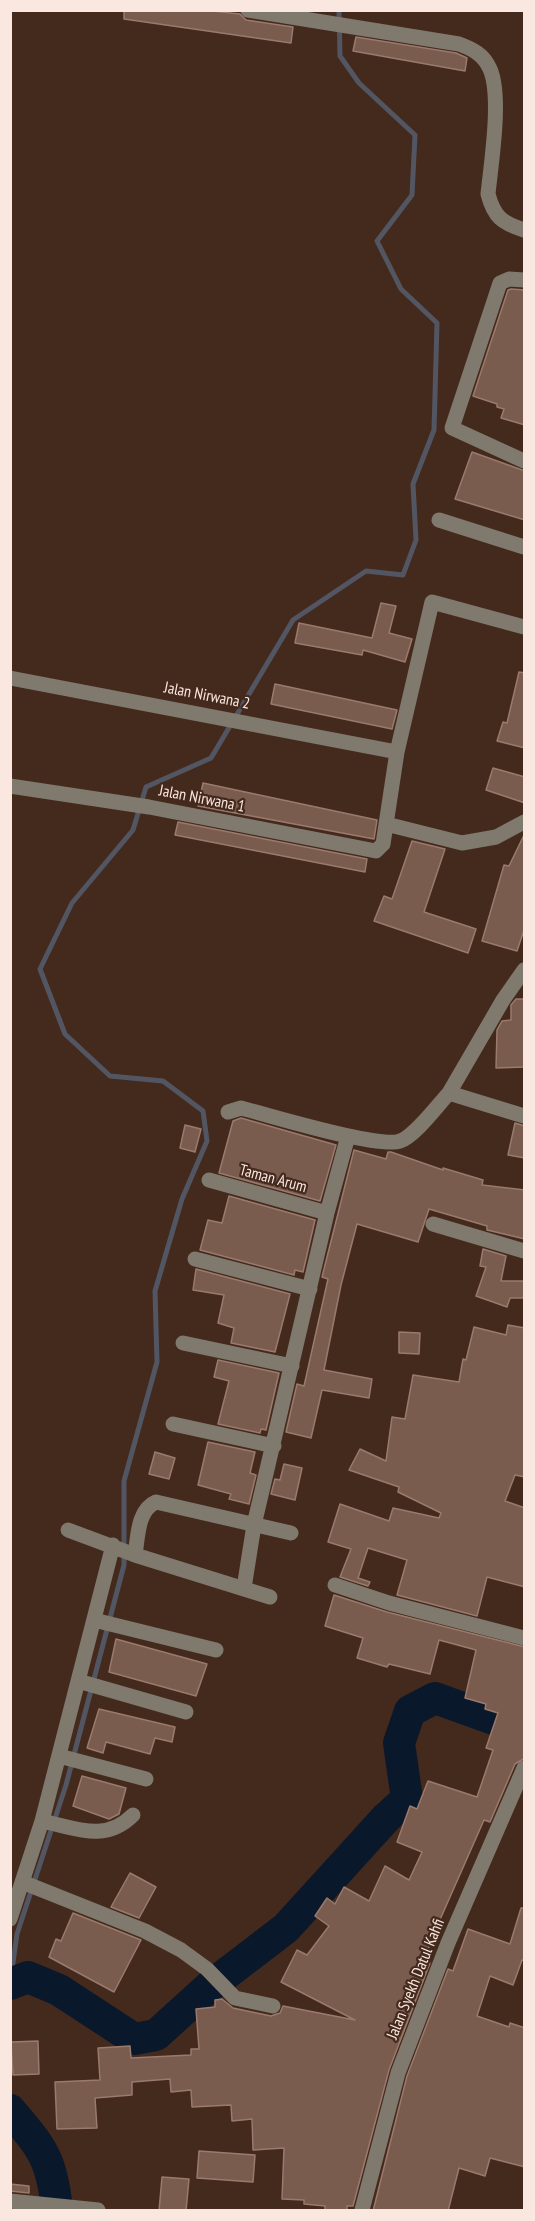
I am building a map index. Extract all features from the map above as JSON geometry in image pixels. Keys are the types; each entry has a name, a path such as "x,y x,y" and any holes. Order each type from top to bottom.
{"street":[{"path":"248,10 319,19 346,27 459,44 475,50 491,70 495,88 488,194 492,211 502,223 525,230"},
{"path":"524,459 452,428 500,283 509,279 525,280"},
{"path":"439,520 525,548"},
{"path":"525,627 432,602 397,752 386,824 462,843 496,837 525,822"},
{"name":"Jalan Nirwana 2","path":"10,678 397,752"},
{"name":"Jalan Nirwana 1","path":"10,786 141,806 376,851 383,844 386,824"},
{"path":"228,1112 241,1108 348,1136 391,1143 399,1142 407,1137 449,1093 503,1000 525,970"},
{"path":"449,1093 525,1116"},
{"path":"244,1588 254,1525 327,1213 348,1136"},
{"name":"Taman Arum","path":"209,1180 327,1213"},
{"path":"433,1224 525,1251"},
{"path":"195,1259 310,1289"},
{"path":"183,1343 292,1366"},
{"path":"173,1424 274,1446"},
{"path":"10,1919 31,1885 72,1758 86,1684 123,1550 149,1506 156,1502 291,1533"},
{"path":"68,1530 270,1597"},
{"path":"334,1586 389,1603 525,1638"},
{"path":"104,1622 216,1650"},
{"path":"86,1684 186,1712"},
{"path":"72,1758 146,1779"},
{"name":"Jalan Syekh Datul Kahfi","path":"362,2211 398,2073 448,1943 525,1768"},
{"path":"50,1823 91,1832 105,1832 122,1826 133,1815"},
{"path":"31,1885 145,1931 181,1950 218,1978 237,1999 273,2006"},
{"path":"10,2200 98,2211"}],"building":[{"path":"124,10 203,10 240,14 246,20 293,27 291,43 124,19"},
{"path":"356,37 456,53 467,58 465,71 353,51"},
{"path":"508,290 525,290 525,425 501,418 504,409 497,407 497,404 473,396"},
{"path":"472,452 525,471 525,520 455,499"},
{"path":"381,603 396,606 389,633 412,639 405,662 363,650 362,655 295,643 299,623 372,638"},
{"path":"519,672 525,673 525,748 497,741 503,722 507,723"},
{"path":"275,684 397,710 392,729 271,704"},
{"path":"493,768 525,777 525,803 486,790"},
{"path":"203,783 377,820 374,839 198,806"},
{"path":"178,822 367,859 365,872 175,835"},
{"path":"525,833 525,927 517,951 482,941 504,865 509,866"},
{"path":"412,841 445,849 424,912 476,929 468,953 374,921 384,896 392,899"},
{"path":"516,999 525,999 525,1067 496,1068 497,1030 502,1021 511,1020 511,1005"},
{"path":"241,1118 336,1145 320,1201 219,1173 233,1121"},
{"path":"515,1123 525,1126 525,1158 508,1155"},
{"path":"185,1125 201,1129 195,1152 180,1148"},
{"path":"354,1150 386,1159 388,1152 391,1152 443,1170 443,1168 483,1180 482,1185 525,1190 525,1239 487,1230 487,1226 429,1209 418,1242 357,1224 341,1285 324,1370 372,1379 369,1398 322,1390 311,1438 286,1432 297,1384 304,1386 328,1279 322,1277"},
{"path":"229,1196 315,1220 303,1272 295,1270 294,1275 200,1250 208,1220 222,1223"},
{"path":"483,1249 506,1256 501,1281 525,1281 525,1298 510,1298 507,1307 476,1296 486,1267 480,1266"},
{"path":"196,1269 290,1294 275,1352 231,1343 234,1328 218,1323 224,1295 193,1290"},
{"path":"508,1325 525,1328 525,1477 515,1475 505,1501 525,1508 525,1587 487,1577 477,1616 397,1595 407,1560 368,1548 358,1578 370,1582 368,1586 340,1577 351,1549 328,1542 340,1504 389,1521 393,1508 439,1518 441,1513 398,1492 399,1487 349,1470 360,1449 386,1461 392,1417 405,1419 413,1375 459,1382 463,1359 466,1360 474,1327 506,1335"},
{"path":"399,1332 420,1333 419,1354 399,1353"},
{"path":"218,1360 279,1373 266,1430 261,1429 260,1433 218,1424 229,1381 214,1377"},
{"path":"208,1442 255,1452 250,1473 256,1475 249,1504 229,1499 231,1494 198,1485"},
{"path":"155,1452 175,1458 169,1479 149,1474"},
{"path":"284,1464 302,1468 295,1500 271,1494 275,1479 280,1480"},
{"path":"334,1595 387,1612 525,1647 525,1758 515,1764 490,1822 484,1820 435,1931 426,1962 430,1963 389,2070 353,2206 347,2206 347,2211 325,2211 325,2206 304,2204 304,2200 282,2199 284,2148 253,2150 252,2119 232,2121 231,2105 192,2107 191,2090 171,2092 170,2079 132,2082 132,2095 95,2098 97,2128 57,2129 55,2082 100,2080 98,2048 130,2046 131,2058 191,2055 191,2049 199,2049 196,2009 215,2007 215,2000 222,1999 233,2008 271,2016 280,2013 283,2006 355,2020 281,1982 297,1950 307,1955 329,1926 315,1916 327,1898 335,1904 344,1887 369,1901 385,1866 409,1880 422,1852 397,1842 410,1806 417,1809 428,1781 477,1797 493,1750 486,1748 498,1713 485,1709 486,1704 465,1698 476,1650 439,1640 430,1674 389,1664 387,1667 357,1658 363,1638 325,1626"},
{"path":"116,1639 207,1664 196,1696 109,1672"},
{"path":"99,1709 175,1727 172,1742 155,1738 150,1754 106,1742 103,1753 87,1748"},
{"path":"82,1776 126,1788 119,1814 109,1819 73,1806"},
{"path":"130,1873 156,1887 139,1918 111,1907"},
{"path":"521,1908 525,1908 525,1961 522,1960 513,1985 490,1976 477,2016 509,2027 510,2023 525,2028 525,2167 490,2158 485,2176 459,2168 448,2211 373,2211 407,2076 448,1969 453,1971 468,1929 510,1944"},
{"path":"73,1913 141,1940 114,1992 49,1957 56,1939 61,1941"},
{"path":"38,2041 39,2074 13,2075 11,2042"},
{"path":"199,2151 255,2155 253,2182 197,2178"},
{"path":"162,2177 189,2179 186,2211 159,2211"},
{"path":"10,2184 29,2186 29,2193 10,2191"}],"waterway":[{"path":"10,1984 17,1934 66,1785 124,1565 124,1481 157,1362 155,1291 182,1199 207,1141 203,1111 163,1081 110,1076 65,1034 40,969 72,903 133,830 146,787 211,758 293,620 366,571 403,575 416,540 413,484 434,430 437,323 401,289 377,241 412,195 415,135 359,83 340,56 339,10"},
{"path":"10,1984 28,1977 59,1990 134,2039 156,2035 209,1987 286,1928 386,1818 407,1799 399,1743 410,1711 435,1698 524,1730"},
{"path":"10,2110 38,2145 49,2166 57,2210"}]}
